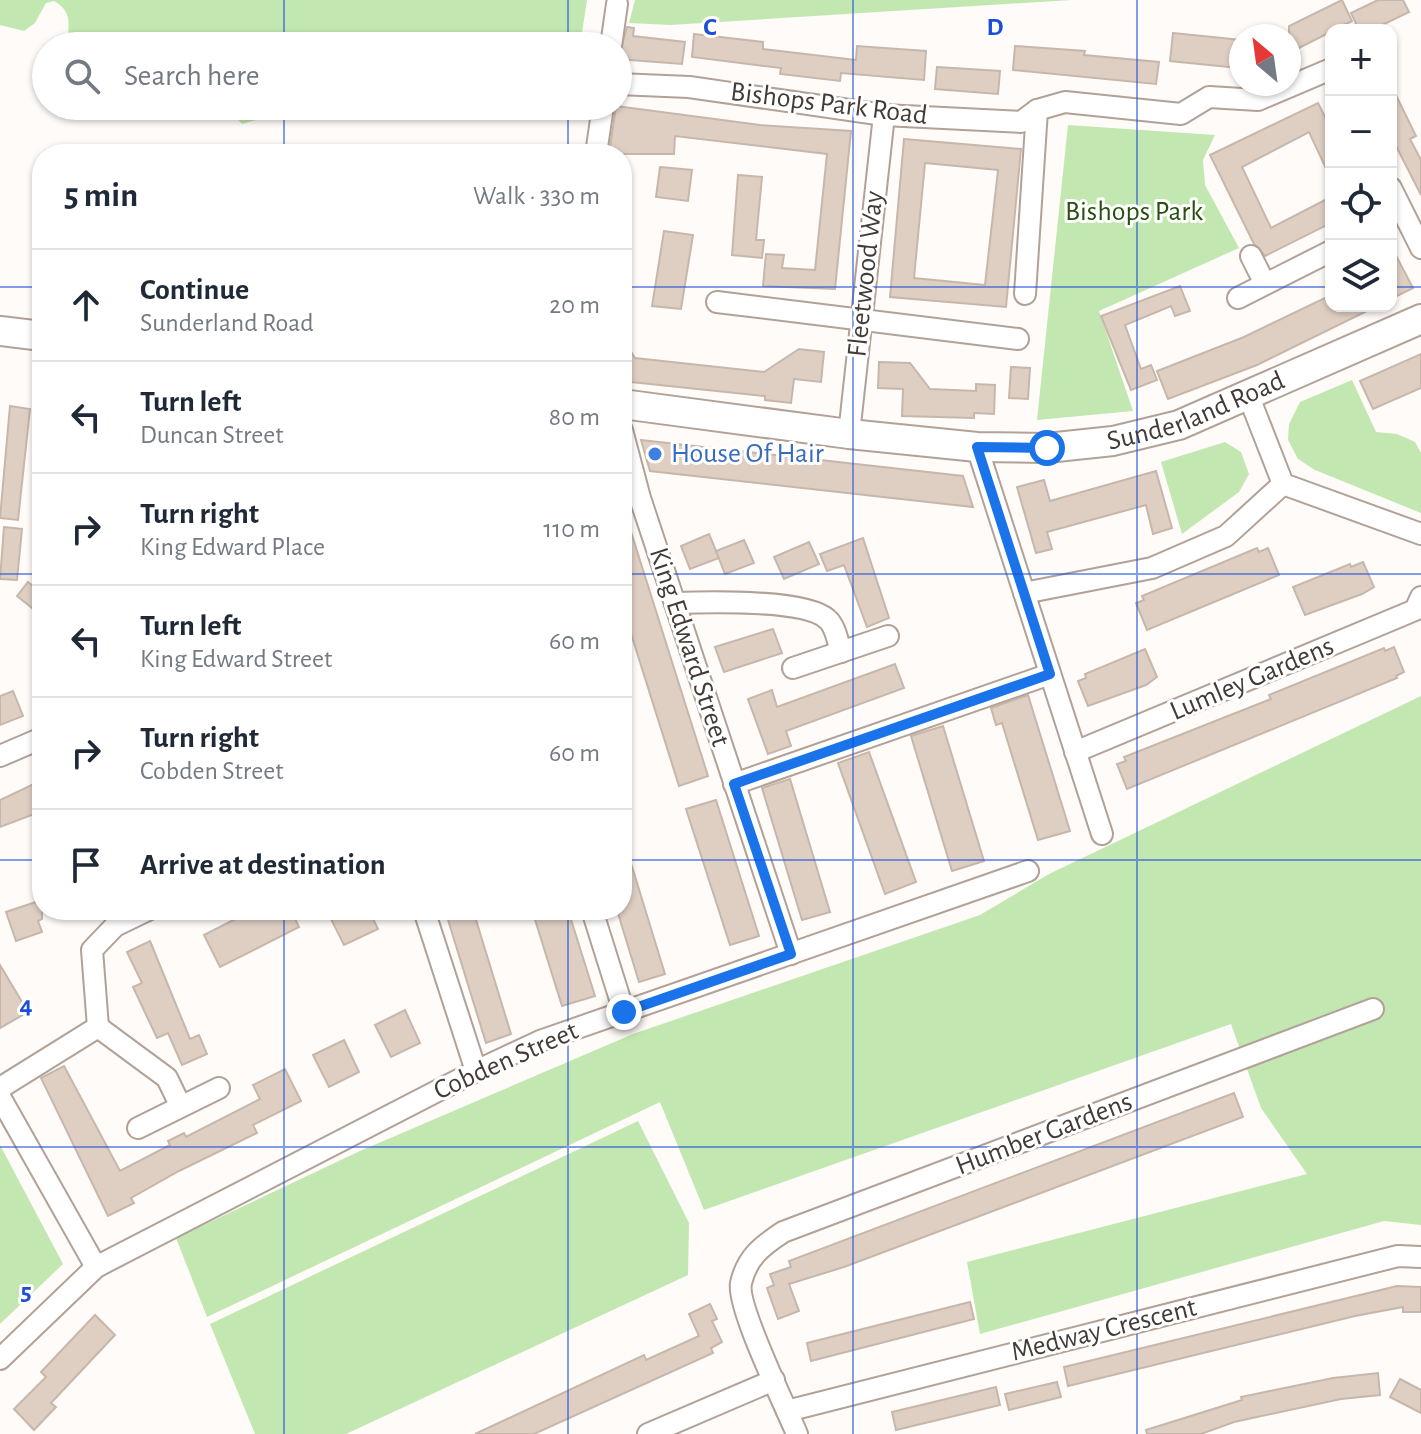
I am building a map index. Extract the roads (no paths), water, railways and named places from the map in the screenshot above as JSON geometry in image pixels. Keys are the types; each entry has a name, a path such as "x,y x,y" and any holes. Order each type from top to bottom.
{"main road":[{"name":"Sunderland Road","path":"632,405 849,434 977,447 1047,448 1113,441 1179,425 1249,397 1421,319"},
{"path":"0,331 32,335"}],"street":[{"path":"613,32 617,4"},
{"name":"Bishops Park Road","path":"632,85 689,87 884,115 1021,122 1037,110 1065,102 1181,114 1209,97 1258,100 1325,72"},
{"path":"1025,294 1037,110"},
{"name":"Fleetwood Way","path":"849,434 884,115"},
{"path":"597,144 601,120"},
{"path":"1398,218 1421,248"},
{"path":"1238,298 1325,254"},
{"path":"1251,256 1265,284"},
{"path":"717,302 1018,339"},
{"path":"1249,397 1283,484 1421,534"},
{"path":"977,447 1102,834"},
{"name":"King Edward Street","path":"632,463 791,954"},
{"path":"1024,593 1152,568 1226,536 1283,484"},
{"name":"Lumley Gardens","path":"1075,752 1415,610 1421,597"},
{"path":"675,603 722,602 815,611 830,620 841,652"},
{"path":"793,668 888,636"},
{"path":"734,784 1050,674"},
{"path":"0,756 32,742"},
{"name":"Cobden Street","path":"0,1359 96,1267 476,1071 540,1041 1028,871"},
{"path":"127,920 115,926 92,950 98,1027 167,1078 180,1105"},
{"path":"427,920 476,1071"},
{"path":"595,920 624,1012"},
{"name":"Humber Gardens","path":"774,1380 747,1315 740,1285 754,1251 783,1232 1373,1009"},
{"path":"0,1088 98,1027"},
{"path":"138,1128 219,1088"},
{"path":"0,1097 96,1267"},
{"name":"Medway Crescent","path":"787,1411 1398,1256 1421,1257"},
{"path":"648,1434 774,1380 797,1434"}],"place":[{"name":"House Of Hair","path":"655,454"}],"park label":[{"name":"Bishops Park","path":"1134,212"}]}
